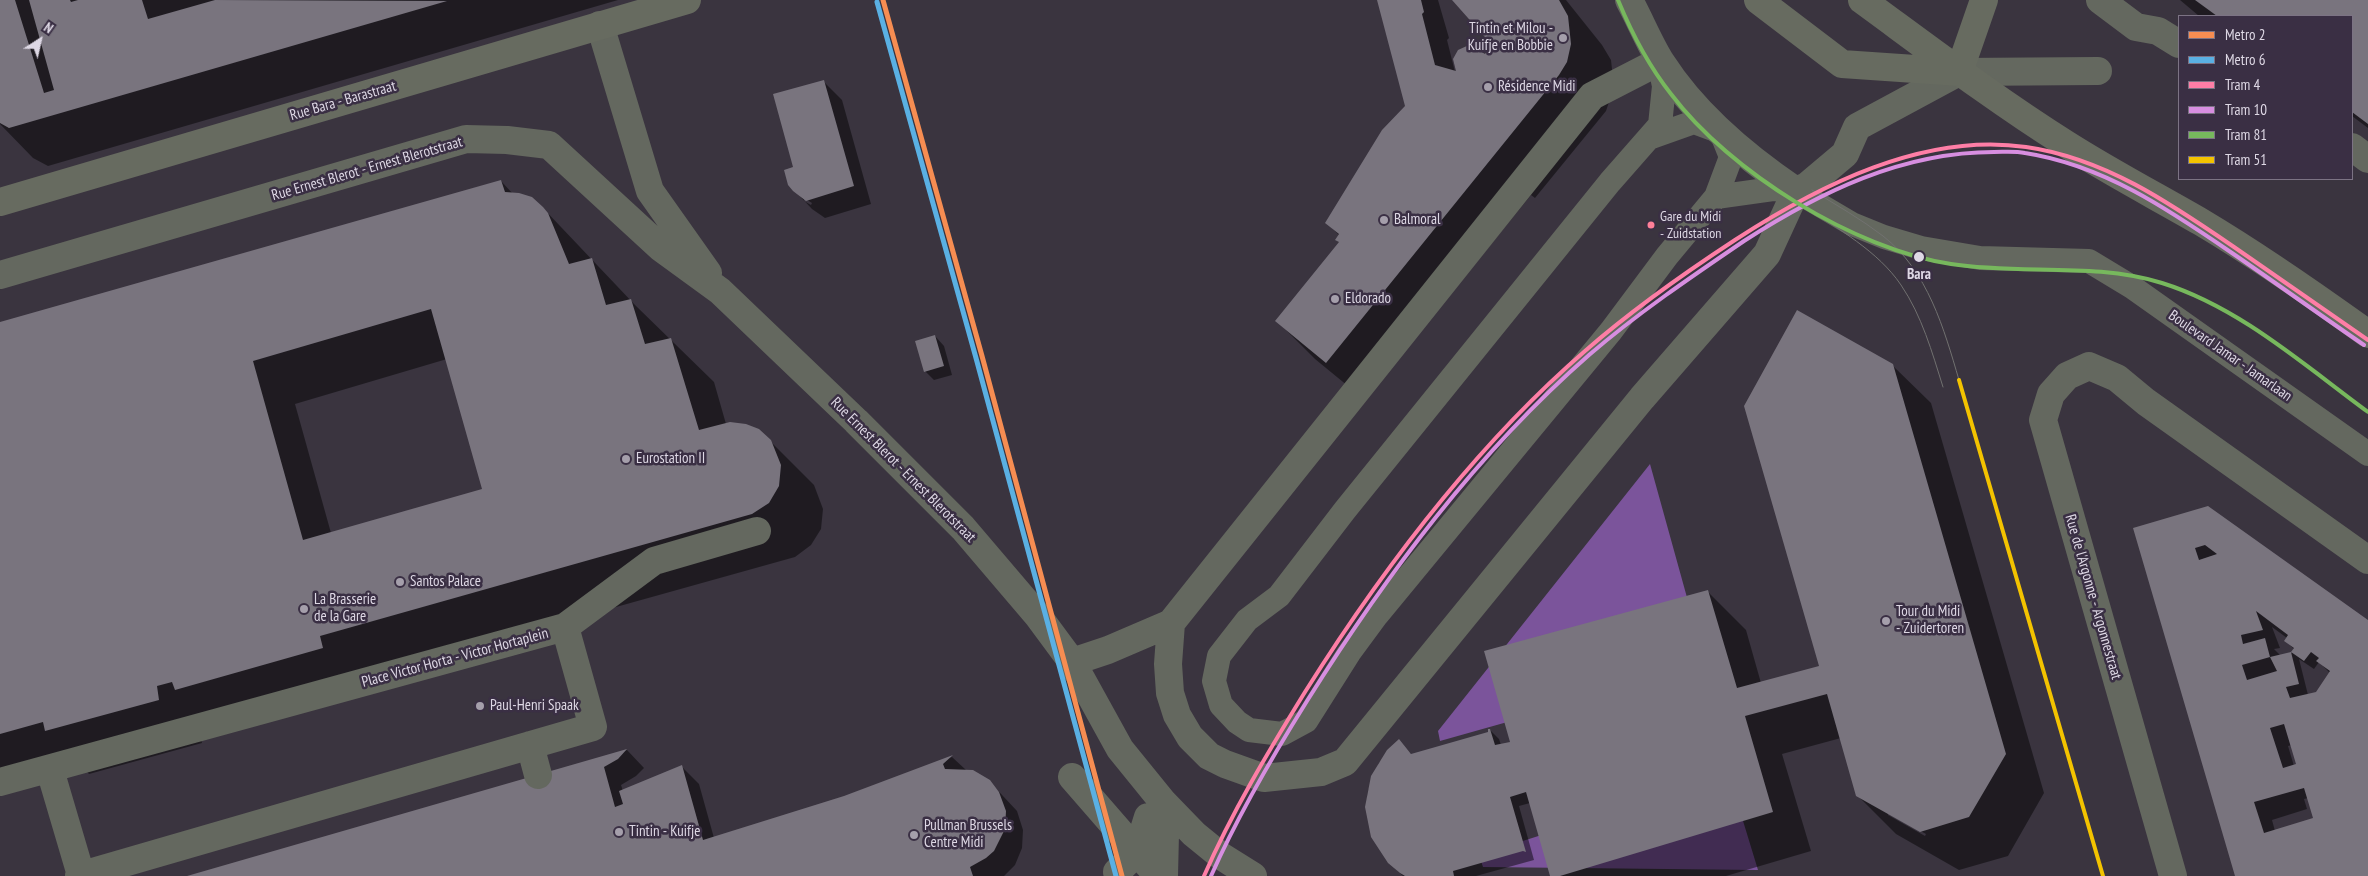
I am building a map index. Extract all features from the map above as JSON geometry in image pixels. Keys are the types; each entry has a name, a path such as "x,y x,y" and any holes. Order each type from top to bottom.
{"main road":[{"name":"Rue Bara - Barastraat","path":"0,202 687,0"},
{"path":"1758,0 1842,64 1959,72"},
{"path":"1862,0 1959,72 2065,144 2123,180 2201,223 2315,296 2368,334"},
{"path":"1959,72 1984,0"}],"street":[{"path":"1629,0 1660,61 1694,106 1749,158 1796,191"},
{"path":"2100,0 2136,27 2158,31 2178,43"},
{"name":"Rue Ernest Blerot - Ernest Blerotstraat","path":"600,25 650,191 720,291"},
{"path":"1072,662 1108,650 1171,622 1592,96 1660,61"},
{"path":"1171,622 1168,664 1170,693 1177,715 1190,737 1209,756 1264,778 1321,772 1346,762 1642,398 1767,254 1796,191 1807,186 1845,154 1858,127 1959,72 2098,71"},
{"name":"Rue Ernest Blerot - Ernest Blerotstraat","path":"0,275 466,139 508,140 549,145 661,248 720,291 856,421 950,515 1038,616 1072,662 1120,749 1163,802 1220,856 1253,876"},
{"path":"2353,148 2368,158"},
{"name":"Rue de l'Argonne - Argonnestraat","path":"2173,876 2042,420 2051,394 2067,376 2089,366 2117,378 2146,402 2368,560"},
{"path":"565,627 654,562 757,531"},
{"name":"Place Victor Horta - Victor Hortaplein","path":"0,782 50,770 565,627 593,727 80,876 50,770"},
{"path":"530,745 538,775"},
{"path":"1072,777 1158,876"},
{"path":"1117,872 1137,852 1156,826 1164,876"}],"lane":[{"path":"1624,0 1660,61 1664,86 1660,125 1604,189 1345,510 1279,596 1247,620 1219,656 1214,681 1222,705 1237,722 1249,730 1282,734 1306,721 1349,654 1378,615 1611,331 1667,256 1716,197 1731,157 1720,132 1694,122 1649,138"},
{"path":"1716,197 1773,189 1796,191"},
{"name":"Boulevard Jamar - Jamarlaan","path":"1796,191 1852,224 1884,237 1921,248 1980,258 2089,261 2179,320 2368,454"}],"shaded area":[{"path":"1650,464 1706,666 1440,741 1438,731"},
{"path":"1729,775 1758,870 1483,867 1479,855"}],"building":[{"path":"0,0 15,0 44,93 54,90 29,0 70,0 71,2 78,0 142,0 148,19 215,0 447,1 9,128 0,123"},
{"path":"1377,0 1421,0 1424,12 1422,14 1435,65 1456,71 1453,59 1458,50 1469,45 1485,54 1492,45 1452,0 1559,0 1568,16 1571,44 1567,62 1559,75 1326,363 1275,321 1339,242 1335,240 1339,234 1325,223 1382,130 1405,106"},
{"path":"2195,0 2368,0 2368,124 2353,113 2353,15 2216,15"},
{"path":"824,80 854,186 806,201 788,185 784,170 793,167 773,94"},
{"name":"Eurostation II","path":"501,180 505,192 519,193 532,197 548,213 569,264 592,258 606,305 631,299 645,344 671,338 699,430 730,422 746,424 759,429 771,440 781,465 779,486 769,503 752,514 320,636 323,648 175,690 172,682 157,686 159,700 45,731 43,722 0,734 0,322","holes":["431,309 482,489 303,540 253,361"]},
{"name":"Tour du Midi - Zuidertoren","path":"1797,310 1893,364 2006,754 1969,817 1920,832 1856,796 1827,694 1745,716 1773,812 1560,876 1550,876 1526,792 1510,797 1526,852 1523,851 1453,871 1454,876 1405,876 1400,873 1388,863 1371,837 1365,807 1371,776 1387,750 1399,739 1411,754 1488,732 1488,729 1490,729 1495,745 1510,742 1484,651 1708,590 1737,688 1819,666 1744,406"},
{"path":"935,335 944,366 924,372 915,341"},
{"path":"2208,506 2368,620 2368,876 2235,876 2133,528","holes":["2205,545 2217,554 2199,560 2195,548","2256,611 2288,635 2284,641 2294,648 2291,652 2270,657 2265,638 2243,644 2241,635 2263,630","2291,652 2304,661 2311,652 2319,658 2316,661 2330,671 2316,692 2290,698 2286,687 2299,684","2270,657 2277,671 2247,680 2242,665","2284,724 2296,764 2283,768 2270,728","2304,788 2313,818 2264,833 2254,802"]},
{"path":"627,749 618,759 604,767 615,807 623,804 619,791 682,765 703,840 844,796 953,755 943,764 945,769 973,770 990,780 999,792 1006,811 1005,829 994,851 970,867 973,876 187,876"}],"tram line":[{"name":"81","path":"1618,0 1635,37 1655,72 1696,123 1726,151 1760,178 1797,203 1835,224 1875,242 1914,256 1951,264 2004,269 2110,273 2162,283 2218,307 2244,322 2295,357 2368,412"},
{"name":"4","path":"1204,876 1226,829 1251,783 1305,692 1335,646 1366,600 1433,511 1505,427 1585,351 1658,293 1767,220 1836,183 1873,168 1911,156 1949,148 1987,144 2026,147 2055,153 2109,172 2161,199 2368,340"},
{"name":"10","path":"1211,876 1232,831 1256,787 1337,654 1401,562 1471,474 1548,393 1589,355 1646,310 1744,241 1802,206 1832,191 1895,167 1927,159 1960,154 2017,152 2054,159 2108,178 2159,205 2184,220 2364,345"},
{"path":"1812,190 1883,236 1899,250 1912,266 1923,283 1940,321 1959,380"},
{"path":"1804,206 1857,241 1892,273 1901,285 1921,322 1943,387"},
{"name":"51","path":"1959,380 2103,876"}],"metro line":[{"name":"2","path":"883,0 982,356 1122,876"},
{"name":"6","path":"877,2 976,358 1116,876"}],"place":[{"name":"Tintin et Milou - Kuifje en Bobbie","path":"1563,38"},
{"name":"Résidence Midi","path":"1488,87"},
{"name":"Balmoral","path":"1384,220"},
{"name":"Gare du Midi - Zuidstation","path":"1651,225"},
{"name":"Bara","path":"1919,257"},
{"name":"Eldorado","path":"1335,299"},
{"name":"Eurostation II","path":"626,459"},
{"name":"Santos Palace","path":"400,582"},
{"name":"La Brasserie de la Gare","path":"304,609"},
{"name":"Tour du Midi - Zuidertoren","path":"1886,621"},
{"name":"Paul-Henri Spaak","path":"480,706"},
{"name":"Tintin - Kuifje","path":"619,832"},
{"name":"Pullman Brussels Centre Midi","path":"914,835"}]}
